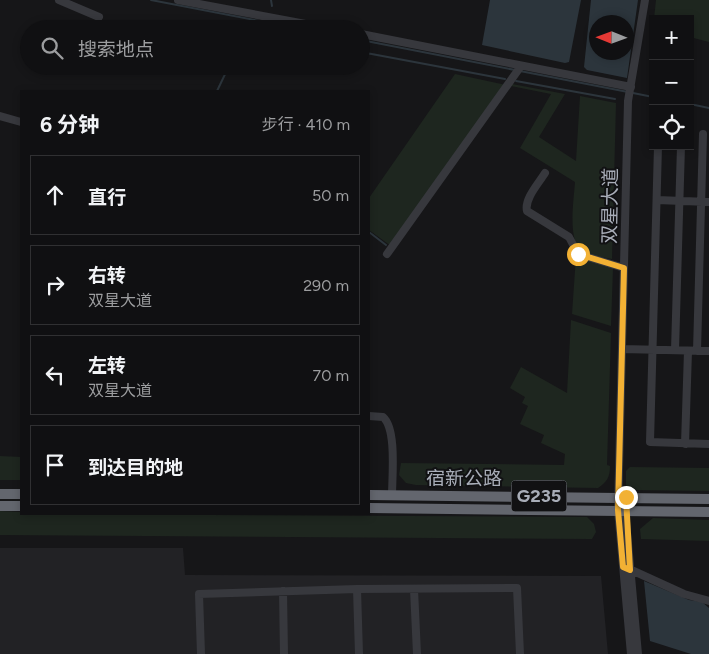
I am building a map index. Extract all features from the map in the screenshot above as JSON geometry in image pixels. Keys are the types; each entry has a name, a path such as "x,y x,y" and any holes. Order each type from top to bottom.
{"highway":[{"path":"0,494 20,494"},
{"name":"宿新公路","path":"370,496 709,499"},
{"path":"0,506 20,506"},
{"name":"宿新公路","path":"370,508 709,512"}],"street":[{"path":"59,0 99,17"},
{"path":"178,0 284,20"},
{"name":"双星大道","path":"638,654 621,510 622,349 630,90 645,0"},
{"path":"370,36 630,90"},
{"path":"387,254 461,154 521,66"},
{"path":"0,116 20,122"},
{"path":"686,444 705,202 704,134"},
{"path":"658,150 650,442 709,444"},
{"path":"675,350 681,150"},
{"path":"545,173 528,200 526,205 527,211 569,237 578,254 624,268"},
{"path":"656,200 705,202"},
{"path":"622,349 709,351"},
{"path":"370,416 383,417 388,421 391,432 392,496"},
{"path":"627,568 684,594 709,601"},
{"name":"双星大道","path":"627,568 631,654"},
{"path":"201,654 199,594 283,590 517,588 520,654"},
{"path":"357,589 359,654"},
{"path":"414,589 417,654"},
{"path":"283,590 284,654"}],"shaded area":[{"path":"490,0 581,0 569,62 565,63 482,45"},
{"path":"591,0 638,0 634,28 634,15 589,15"},
{"path":"656,0 709,0 709,42 694,38 694,15 654,15"},
{"path":"589,19 589,60 630,60 627,78 587,70 584,67"},
{"path":"455,74 506,85 391,246 370,231 370,197"},
{"path":"512,84 565,94 539,137 576,161 580,96 616,103 612,259 589,254 577,246 572,219 575,182 520,148 551,94 511,86"},
{"path":"576,256 613,268 611,326 572,314"},
{"path":"571,320 611,333 607,465 610,466 610,470 604,484 598,488 416,485 406,483 399,475 401,463 564,465 565,454 541,443 544,435 520,424 528,406 522,403 525,397 510,388 521,367 567,393"},
{"path":"0,456 20,457 20,480 0,480"},
{"path":"630,467 709,468 709,491 630,490 626,485 626,471"},
{"path":"0,511 20,512 20,515 587,517 594,524 596,532 592,539 0,535"},
{"path":"653,518 709,520 709,541 641,539 640,529"},
{"path":"0,548 183,548 185,575 601,576 608,654 0,654"},
{"path":"644,581 689,600 702,602 709,608 709,654 691,654 650,641"}],"waterway":[{"path":"151,0 254,20"},
{"path":"271,0 272,6"},
{"path":"370,42 515,70"},
{"path":"370,54 505,79"},
{"path":"520,71 628,92"},
{"path":"217,90 225,75"},
{"path":"516,81 615,99"},
{"path":"633,93 649,96"},
{"path":"694,105 709,108"},
{"path":"370,233 386,245"}],"route":[{"path":"578,254 624,268 618,510 623,567 630,570 625,510 626,497"}]}
